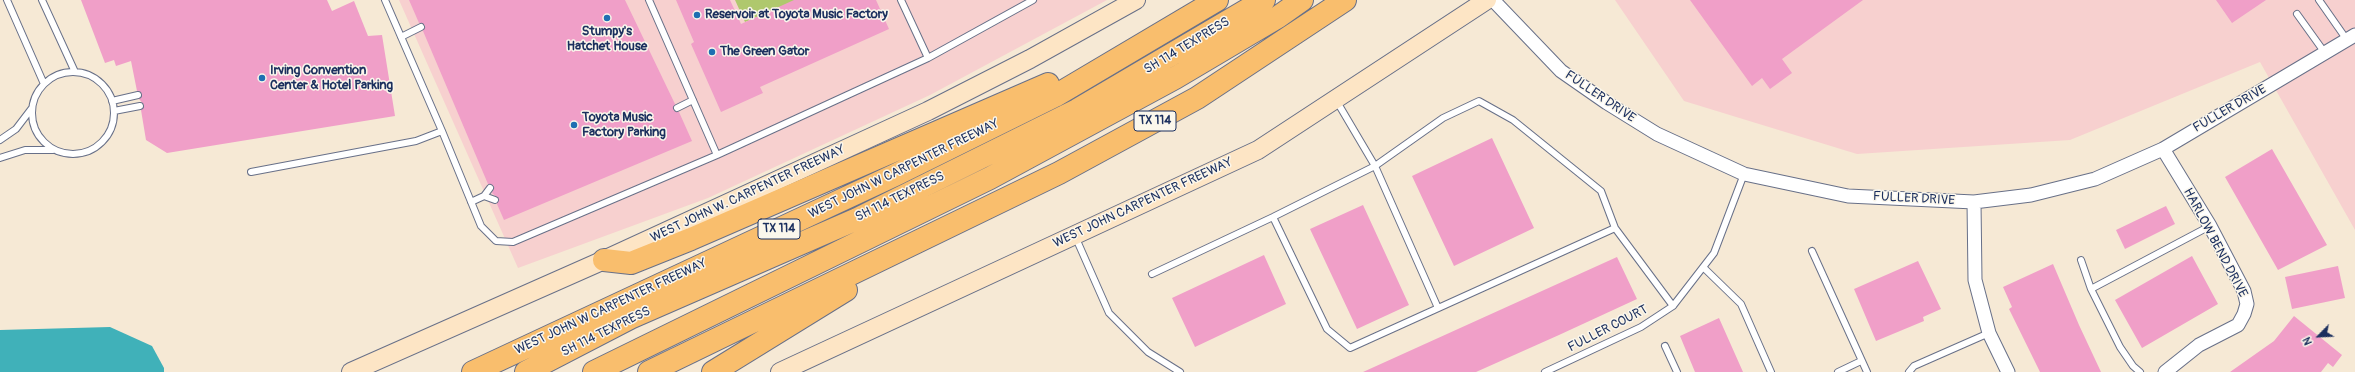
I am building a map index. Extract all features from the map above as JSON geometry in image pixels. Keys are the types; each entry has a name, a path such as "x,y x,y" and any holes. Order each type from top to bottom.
{"highway":[{"name":"WEST JOHN W CARPENTER FREEWAY","path":"472,372 895,175 1083,81 1217,0"},
{"name":"SH 114 TEXPRESS","path":"526,372 630,318 857,219 1070,113 1264,0"},
{"name":"SH 114 TEXPRESS","path":"594,372 990,178 1175,78 1278,17 1302,0"},
{"name":"TX 114","path":"648,372 1059,173 1197,98 1345,0"},
{"path":"604,260 631,263 698,236 1048,84 1083,81"},
{"path":"712,372 955,224"}],"main road":[{"name":"WEST JOHN W. CARPENTER FREEWAY","path":"351,372 604,260 928,111 1030,59 1136,0"},
{"name":"WEST JOHN CARPENTER FREEWAY","path":"780,372 1258,150 1487,0"}],"street":[{"name":"FULLER DRIVE","path":"1493,0 1561,71 1607,103 1657,134 1744,174 1848,196 1974,202 2031,195 2095,179 2163,149 2351,37"},
{"name":"HARLOW BEND DRIVE","path":"2163,149 2210,226 2244,291 2247,304 2238,325 2199,345 2165,372"},
{"path":"1974,202 1975,280 1989,333 2008,372"}],"lane":[{"path":"7,0 44,84"},
{"path":"42,0 75,72"},
{"path":"385,0 442,131 481,226 496,241 514,242 717,155 928,58 1033,0"},
{"path":"650,0 717,155"},
{"path":"901,0 928,58"},
{"path":"2319,0 2351,37"},
{"path":"2297,14 2326,53"},
{"path":"401,37 421,27"},
{"path":"0,140 16,129 32,106 36,94 44,84 64,73 75,72 89,74 100,82 109,92 114,111 114,120 110,133 102,144 91,151 78,155 65,154 54,150 43,142 36,132 32,119 32,106"},
{"path":"112,101 138,95"},
{"path":"1335,99 1375,166 1438,308"},
{"path":"677,108 693,100"},
{"path":"1152,274 1273,218 1375,166 1443,118 1479,101 1513,120 1601,191 1615,228 1673,306"},
{"path":"114,111 140,106"},
{"path":"251,172 416,141 442,131"},
{"path":"0,158 25,150 54,150"},
{"name":"FULLER COURT","path":"1545,372 1641,327 1673,306 1704,268 1714,253 1744,174"},
{"path":"471,202 484,196 490,188"},
{"path":"484,196 495,200"},
{"path":"1273,218 1327,329 1350,348 1615,228"},
{"path":"2091,289 2210,226"},
{"path":"1074,235 1109,313 1148,352 1180,372"},
{"path":"1812,251 1867,372"},
{"path":"2081,260 2091,289 2120,347 2133,366 2140,372"},
{"path":"1704,268 1741,304 1771,372"},
{"path":"1909,372 1914,366 1989,333"},
{"path":"1665,346 1677,372"},
{"path":"1838,372 1862,361"}],"shaded area":[{"path":"399,0 1107,0 930,95 708,198 518,268"},
{"path":"1615,0 2355,0 2355,230 2260,62 2070,140 1857,154 1684,101"}],"green space":[{"path":"735,0 797,0 745,22"}],"water":[{"path":"110,327 152,346 164,368 164,372 0,372 0,330"}],"building":[{"name":"Irving Convention Center & Hotel Parking","path":"81,0 327,0 332,11 354,1 368,36 382,35 395,116 167,153 146,140 141,110 144,105 139,99 142,94 137,91 131,61 116,66 114,60 105,63"},
{"name":"Toyota Music Factory Parking","path":"409,0 625,0 675,104 673,110 679,112 692,141 504,220 497,204 499,199 492,193 494,186 488,184 423,31 425,25 419,23"},
{"path":"676,0 730,0 741,24 794,0 876,0 889,29 760,87 763,93 721,112 691,44 694,42"},
{"path":"1690,0 1863,0 1782,59 1792,73 1770,89 1762,78 1752,86"},
{"path":"2216,0 2266,0 2232,23"},
{"path":"1492,138 1534,228 1454,266 1412,176"},
{"path":"2272,149 2327,245 2278,270 2225,177"},
{"path":"1363,205 1409,305 1357,329 1310,229"},
{"path":"2166,206 2175,224 2125,249 2116,230"},
{"path":"1264,255 1286,304 1195,347 1172,298"},
{"path":"2192,256 2218,304 2142,348 2115,300"},
{"path":"1617,257 1637,299 1559,335 1476,372 1363,372"},
{"path":"1918,261 1941,309 1923,317 1924,321 1876,341 1854,289"},
{"path":"2053,264 2101,372 2040,372 2009,309 2012,307 2003,287"},
{"path":"2338,266 2345,298 2292,309 2285,277"},
{"path":"2294,316 2342,355 2333,367 2328,363 2321,372 2230,372 2274,341"},
{"path":"1719,318 1743,372 1695,372 1680,336"}],"place":[{"name":"Reservoir at Toyota Music Factory","path":"697,15"},
{"name":"Stumpy's Hatchet House","path":"607,18"},
{"name":"The Green Gator","path":"712,52"},
{"name":"Irving Convention Center & Hotel Parking","path":"262,78"},
{"name":"Toyota Music Factory Parking","path":"574,125"}]}
